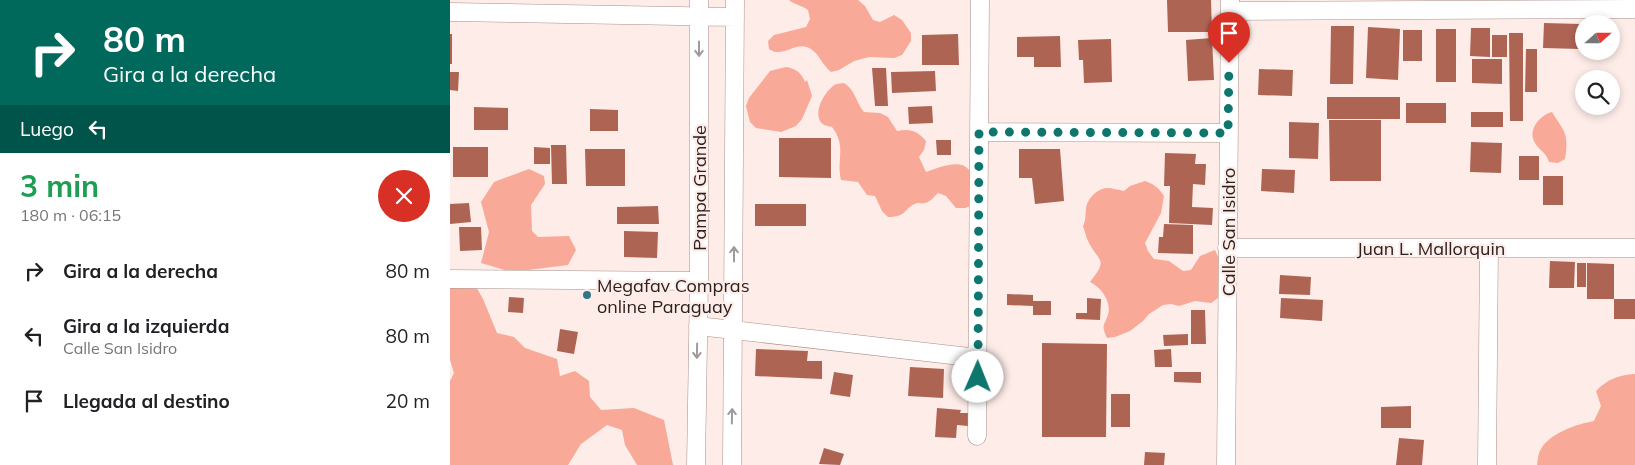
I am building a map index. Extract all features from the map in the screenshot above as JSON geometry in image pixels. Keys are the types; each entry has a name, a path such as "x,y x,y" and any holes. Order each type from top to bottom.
{"street":[{"path":"977,436 980,0"},
{"path":"1230,5 1483,5 1635,10"},
{"name":"Calle San Isidro","path":"1226,465 1230,5"},
{"name":"Pampa Grande","path":"696,465 699,281 699,8"},
{"path":"450,12 735,8"},
{"name":"Pampa Grande","path":"732,465 735,8"},
{"path":"979,132 1228,133"},
{"name":"Juan L. Mallorquin","path":"1228,248 1635,248"},
{"path":"1487,465 1489,248"},
{"path":"450,279 699,281"},
{"path":"698,326 978,358"}],"shaded area":[{"path":"789,0 858,0 865,6 873,20 880,22 894,15 902,20 911,33 911,41 902,55 894,58 869,57 854,61 839,70 831,72 814,51 807,47 802,46 780,52 769,49 768,41 774,35 806,27 810,19 808,10"},
{"path":"786,67 798,72 805,82 807,80 812,96 802,119 796,126 781,132 756,128 750,122 746,106 749,98 770,71"},
{"path":"844,83 851,89 864,112 880,113 888,117 897,131 910,130 926,141 924,150 919,157 926,172 956,164 967,168 973,180 973,205 965,208 956,208 946,196 938,193 927,202 913,205 899,216 888,217 882,211 875,196 867,195 858,182 841,180 839,140 832,127 824,125 818,116 824,97 836,84"},
{"path":"1552,112 1563,129 1566,138 1565,159 1558,163 1549,162 1533,138 1536,124 1543,116"},
{"path":"529,169 544,176 545,184 531,205 532,231 538,237 569,236 576,250 568,265 512,272 481,263 489,232 481,202 494,182"},
{"path":"1145,181 1151,183 1164,196 1161,213 1145,243 1148,251 1154,259 1169,261 1183,271 1191,270 1200,256 1215,250 1222,265 1223,291 1211,303 1195,301 1179,306 1163,305 1149,314 1130,331 1107,338 1104,324 1109,310 1107,300 1102,291 1090,282 1101,264 1088,241 1083,226 1086,206 1099,190 1107,188 1124,191 1130,186"},
{"path":"450,282 475,285 497,333 514,337 525,348 557,359 560,376 575,371 589,381 590,397 601,410 634,408 664,420 673,465 637,465 625,445 622,430 607,425 581,444 568,465 450,465 450,381 454,373 450,360"},
{"path":"1635,374 1635,465 1537,465 1540,451 1551,438 1572,427 1594,421 1601,406 1596,391 1600,387 1614,378"}],"building":[{"path":"1167,0 1211,0 1212,32 1168,32"},
{"path":"1544,23 1575,24 1575,49 1543,48"},
{"path":"1331,26 1354,26 1353,84 1330,84"},
{"path":"1368,27 1400,29 1398,80 1366,78"},
{"path":"1471,28 1490,28 1490,57 1470,56"},
{"path":"1436,29 1456,29 1456,82 1436,82"},
{"path":"1403,30 1422,30 1422,61 1403,61"},
{"path":"1509,33 1523,33 1523,121 1510,121"},
{"path":"450,34 452,34 452,64 450,64"},
{"path":"958,34 959,65 922,65 922,35"},
{"path":"1492,35 1507,35 1507,57 1492,57"},
{"path":"1060,36 1061,67 1034,67 1034,57 1017,57 1017,37"},
{"path":"1212,38 1214,80 1188,81 1186,40"},
{"path":"1111,39 1112,82 1084,83 1083,60 1079,60 1078,40"},
{"path":"1526,49 1537,49 1537,92 1525,92"},
{"path":"1472,59 1502,59 1502,84 1472,83"},
{"path":"872,68 886,68 888,106 875,106"},
{"path":"1259,69 1293,70 1292,96 1258,95"},
{"path":"935,71 936,91 892,93 891,72"},
{"path":"450,72 459,72 458,91 450,90"},
{"path":"1327,97 1400,97 1400,119 1327,119"},
{"path":"1406,103 1446,103 1446,123 1406,123"},
{"path":"932,106 933,123 909,124 908,107"},
{"path":"474,107 508,108 508,130 474,130"},
{"path":"590,109 618,110 618,131 590,131"},
{"path":"1471,112 1503,112 1503,127 1471,127"},
{"path":"1329,120 1381,120 1381,181 1330,181"},
{"path":"1289,122 1319,123 1318,159 1289,158"},
{"path":"779,138 831,138 831,178 779,177"},
{"path":"936,140 951,140 951,155 937,155"},
{"path":"1471,142 1502,143 1501,173 1470,172"},
{"path":"551,145 566,145 567,184 552,184"},
{"path":"453,147 488,147 488,177 453,177"},
{"path":"534,147 550,148 550,164 534,164"},
{"path":"585,149 625,149 625,186 586,186"},
{"path":"1019,149 1060,149 1064,201 1035,204 1032,178 1019,178"},
{"path":"1165,153 1196,154 1195,164 1206,164 1205,185 1193,184 1192,207 1213,208 1212,225 1169,223 1170,186 1164,186"},
{"path":"1519,156 1539,156 1539,180 1519,180"},
{"path":"1262,169 1295,170 1294,193 1261,191"},
{"path":"1543,176 1563,176 1563,205 1543,205"},
{"path":"469,203 471,222 450,224 450,204"},
{"path":"755,204 806,204 806,226 755,226"},
{"path":"658,206 659,224 617,224 617,207"},
{"path":"1164,224 1193,225 1193,254 1158,253 1159,237 1163,237"},
{"path":"459,227 481,227 482,250 460,251"},
{"path":"624,231 658,232 657,258 624,257"},
{"path":"1550,261 1575,262 1574,288 1549,288"},
{"path":"1577,263 1586,263 1586,287 1577,287"},
{"path":"1587,263 1614,264 1614,299 1587,299"},
{"path":"1280,275 1311,277 1310,295 1279,294"},
{"path":"1007,294 1033,295 1033,301 1051,301 1051,315 1033,315 1033,306 1007,305"},
{"path":"509,297 524,298 523,313 508,312"},
{"path":"1087,298 1101,299 1100,320 1076,319 1076,313 1087,313"},
{"path":"1281,298 1323,300 1322,321 1280,318"},
{"path":"1614,299 1635,299 1635,319 1614,319"},
{"path":"1191,310 1205,310 1206,344 1191,344"},
{"path":"560,329 578,332 574,354 557,351"},
{"path":"1188,334 1188,345 1164,346 1163,335"},
{"path":"1042,343 1107,344 1106,437 1042,437"},
{"path":"756,349 808,351 807,361 822,361 822,379 755,376"},
{"path":"1171,349 1172,367 1155,367 1154,350"},
{"path":"910,367 944,369 943,398 908,396"},
{"path":"834,372 853,375 850,397 830,394"},
{"path":"1174,372 1201,372 1201,383 1174,382"},
{"path":"1111,394 1130,394 1130,427 1111,427"},
{"path":"1411,406 1411,428 1381,428 1381,407"},
{"path":"937,408 961,410 960,413 969,413 968,426 957,425 956,438 935,437"},
{"path":"1399,438 1424,440 1422,465 1396,465"},
{"path":"824,448 844,454 840,465 819,464"},
{"path":"1145,452 1165,453 1164,465 1144,465"}],"place":[{"name":"Megafav Compras online Paraguay","path":"587,295"}],"route":[{"path":"978,377 979,132 1228,133 1229,63"}]}
